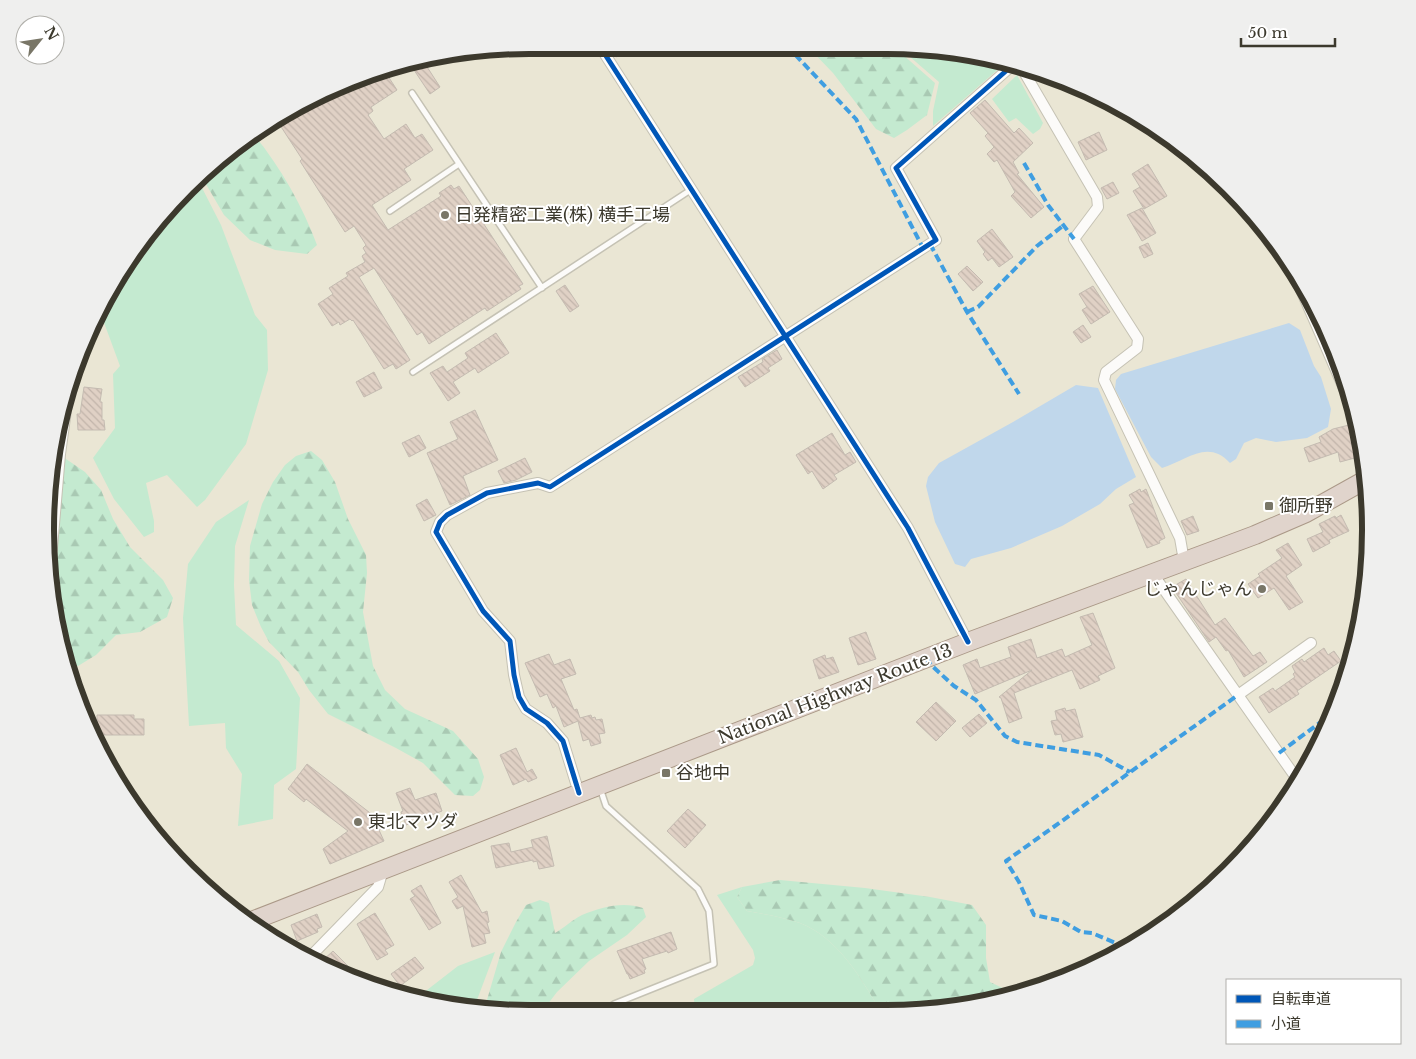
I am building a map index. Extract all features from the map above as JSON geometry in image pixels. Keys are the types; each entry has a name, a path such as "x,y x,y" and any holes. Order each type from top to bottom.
{"highway":[{"name":"National Highway Route 13","path":"257,919 968,642 1255,535 1306,513 1360,483"}],"street":[{"path":"605,54 908,528 968,642"},
{"path":"579,793 563,741 547,724 526,709 520,697 514,675 510,641 483,611 436,532 440,522 448,514 487,493 538,483 550,487 936,240 896,168 1008,69"},
{"path":"1026,75 1097,197 1098,207 1074,239 1138,339 1136,348 1106,372 1104,380 1180,538 1184,561"},
{"path":"1153,574 1294,775"},
{"path":"1238,695 1312,643"},
{"path":"314,953 378,887 383,870"}],"lane":[{"path":"412,93 542,288"},
{"path":"390,211 459,164"},
{"path":"413,372 692,189"},
{"path":"600,786 606,806 698,889 709,911 714,964 614,1004"}],"green space":[{"path":"815,54 903,55 935,83 927,115 894,138 876,129 833,73"},
{"path":"908,55 949,58 1000,68 933,126 933,111 939,82"},
{"path":"1017,75 1043,123 1040,129 1033,134 1016,118 1009,122 992,99"},
{"path":"258,139 298,202 317,245 307,254 275,250 250,240 224,215 205,182"},
{"path":"201,186 221,225 255,315 267,330 268,370 246,444 205,500 197,507 167,475 146,483 154,521 154,532 144,537 114,499 93,458 115,428 113,374 120,366 103,319 117,292 152,240"},
{"path":"311,451 322,460 335,482 348,519 366,555 367,573 363,612 373,666 385,690 405,709 453,731 478,759 484,777 480,790 473,796 455,795 423,763 328,714 309,690 298,672 269,642 261,627 252,605 249,580 250,546 262,504 273,482 285,465 296,456"},
{"path":"60,455 85,472 101,490 113,519 130,547 163,580 173,598 167,617 140,632 116,635 96,655 78,666 74,666 63,622 55,561 55,498"},
{"path":"249,500 235,546 236,625 279,661 300,698 296,769 274,785 273,819 238,826 242,774 226,748 225,723 189,726 183,618 188,564 216,522"},
{"path":"780,880 865,888 972,905 986,925 986,958 990,982 1006,990 949,1001 877,1005 856,972 837,948 813,929 800,923 747,911 737,897 742,887"},
{"path":"742,887 737,897 747,911 780,917 813,929 837,948 856,972 877,1005 694,1005 694,999 753,965 755,958 753,950 717,895"},
{"path":"540,900 549,903 555,933 582,915 612,906 628,905 643,908 646,917 627,935 589,961 557,992 547,1005 486,1003 501,952 526,905"},
{"path":"495,952 476,1002 423,993 458,966"}],"water":[{"path":"1289,323 1300,330 1314,366 1321,377 1331,409 1328,427 1307,438 1276,442 1256,438 1244,443 1236,459 1230,463 1222,456 1213,452 1205,452 1162,468 1151,457 1115,389 1116,380 1121,374"},
{"path":"1076,385 1098,388 1136,477 1116,489 1100,504 1062,526 1011,548 971,559 965,567 955,564 935,522 926,486 928,477 939,463"}],"building":[{"path":"426,65 440,87 430,94 413,68"},
{"name":"日発精密工業(株) 横手工場","path":"388,76 397,90 371,107 373,111 368,115 384,139 406,124 415,138 422,134 433,150 404,169 411,180 372,205 388,230 441,196 439,193 451,185 454,189 459,186 523,284 519,286 521,289 487,311 485,308 429,344 422,332 417,335 374,268 359,277 410,360 396,369 393,364 384,369 353,320 350,319 340,325 339,322 332,326 318,304 333,294 329,288 348,276 346,273 365,262 362,256 366,253 363,248 366,245 354,226 345,232 300,161 302,159 280,125 347,90"},
{"path":"985,100 1014,133 1019,128 1033,143 1013,162 1019,173 1017,174 1044,207 1031,218 1011,196 1015,192 997,160 994,162 987,154 994,147 985,136 988,133 970,113"},
{"path":"1099,132 1107,150 1086,160 1078,142"},
{"path":"1148,164 1167,196 1144,209 1133,191 1140,187 1132,174"},
{"path":"1113,182 1119,193 1107,199 1101,188"},
{"path":"1142,208 1156,233 1142,241 1127,215"},
{"path":"992,229 1013,257 999,267 992,258 988,261 983,254 985,252 977,241"},
{"path":"1148,243 1153,254 1144,258 1139,247"},
{"path":"967,266 983,282 973,291 958,274"},
{"path":"565,285 579,306 570,312 556,291"},
{"path":"1093,286 1110,312 1091,324 1082,310 1087,307 1079,294"},
{"path":"1083,325 1091,337 1081,343 1073,332"},
{"path":"496,333 509,353 478,373 475,368 453,382 460,393 448,401 430,373 443,366 447,372 468,358 465,353"},
{"path":"777,350 782,359 768,368 770,371 745,387 738,377 763,362 762,359"},
{"path":"374,372 382,388 364,397 356,382"},
{"path":"84,387 102,389 100,402 102,402 102,420 104,420 105,430 78,430 77,414 80,414"},
{"path":"475,410 498,460 463,476 470,495 450,505 427,453 458,439 450,422"},
{"path":"1349,425 1356,458 1340,462 1338,452 1309,462 1304,448 1321,442 1319,437 1333,429"},
{"path":"832,433 845,455 850,452 856,462 834,475 837,479 823,489 812,471 808,474 796,455"},
{"path":"419,435 426,448 409,457 402,443"},
{"path":"525,458 532,472 516,480 504,483 498,471"},
{"path":"1140,489 1141,492 1146,489 1165,538 1159,541 1160,543 1147,548 1129,505 1134,503 1129,495"},
{"path":"427,499 436,515 424,521 416,505"},
{"path":"1341,515 1349,531 1329,540 1330,543 1313,552 1307,539 1323,532 1319,524"},
{"path":"1193,516 1199,531 1187,535 1181,521"},
{"name":"じゃんじゃん","path":"1288,543 1302,565 1286,576 1303,602 1289,610 1274,588 1258,598 1248,584 1260,576 1258,574 1282,558 1276,550"},
{"path":"1186,579 1215,625 1225,618 1253,656 1260,652 1267,662 1244,677 1228,650 1226,651 1216,637 1209,642 1172,587"},
{"path":"1093,613 1115,668 1098,676 1100,680 1080,689 1072,670 1014,693 1022,718 1009,723 1001,698 999,697 1032,670 975,694 963,665 977,659 980,668 1011,657 1008,647 1031,639 1037,658 1062,649 1065,657 1092,645 1080,617"},
{"path":"866,632 876,659 858,665 849,638"},
{"path":"1324,648 1328,655 1334,651 1341,661 1297,691 1299,694 1269,713 1259,697 1273,688 1275,691 1295,677 1292,666 1302,659 1304,662"},
{"path":"549,654 554,665 570,659 576,674 561,679 574,710 577,709 580,718 591,715 596,720 602,719 605,733 599,734 601,743 591,746 589,739 583,741 578,721 564,727 556,706 553,708 547,694 540,697 525,663"},
{"path":"825,655 826,659 833,657 839,672 819,679 813,660"},
{"path":"936,702 956,721 936,741 916,722"},
{"path":"1065,708 1066,711 1075,709 1083,737 1063,742 1061,734 1055,735 1051,721 1057,720 1055,711"},
{"path":"979,714 987,723 970,737 962,728"},
{"path":"97,715 134,715 134,719 144,719 144,735 101,735 97,727"},
{"path":"516,748 527,772 532,769 537,778 528,782 526,779 513,785 500,755"},
{"name":"東北マツダ","path":"307,764 374,816 377,815 382,828 379,830 384,841 330,864 323,849 348,831 306,799 304,802 288,789"},
{"path":"410,788 415,800 436,793 442,811 406,825 396,793"},
{"path":"688,809 706,825 685,848 667,831"},
{"path":"547,836 554,866 539,869 537,861 533,862 533,860 496,868 491,846 509,843 511,852 533,847 531,840"},
{"path":"461,875 482,913 487,911 489,922 487,923 490,933 484,934 486,943 472,947 463,906 457,909 452,901 458,897 449,882"},
{"path":"421,885 441,923 429,930 410,899 415,896 411,891"},
{"path":"375,913 394,945 385,950 388,954 377,960 357,924"},
{"path":"317,914 322,927 317,929 318,932 297,941 291,925"},
{"path":"671,932 677,949 642,959 646,969 644,970 645,973 630,979 617,951"},
{"path":"333,951 352,970 347,969 325,959"},
{"path":"415,957 424,968 400,986 391,974"}],"marked path":[{"path":"795,54 856,119 923,248"},
{"path":"1024,163 1048,205 1074,239"},
{"path":"967,312 978,307 1037,246 1064,225"},
{"path":"930,244 967,312 1019,394"},
{"path":"926,658 954,686 976,700 1005,736 1017,742 1099,755 1130,772"},
{"path":"1119,945 1092,933 1081,932 1062,921 1034,915 1019,882 1006,861 1238,695"},
{"path":"1279,753 1322,721"}],"cycle path":[{"path":"605,54 908,528 968,642"},
{"path":"579,793 563,741 547,723 526,709 519,697 510,641 483,611 436,532 440,522 447,515 487,493 538,483 550,487 936,240 896,168 1008,69"}],"place":[{"name":"日発精密工業(株) 横手工場","path":"445,215"},
{"name":"御所野","path":"1269,506"},
{"name":"じゃんじゃん","path":"1262,589"},
{"name":"谷地中","path":"666,773"},
{"name":"東北マツダ","path":"358,822"}]}
